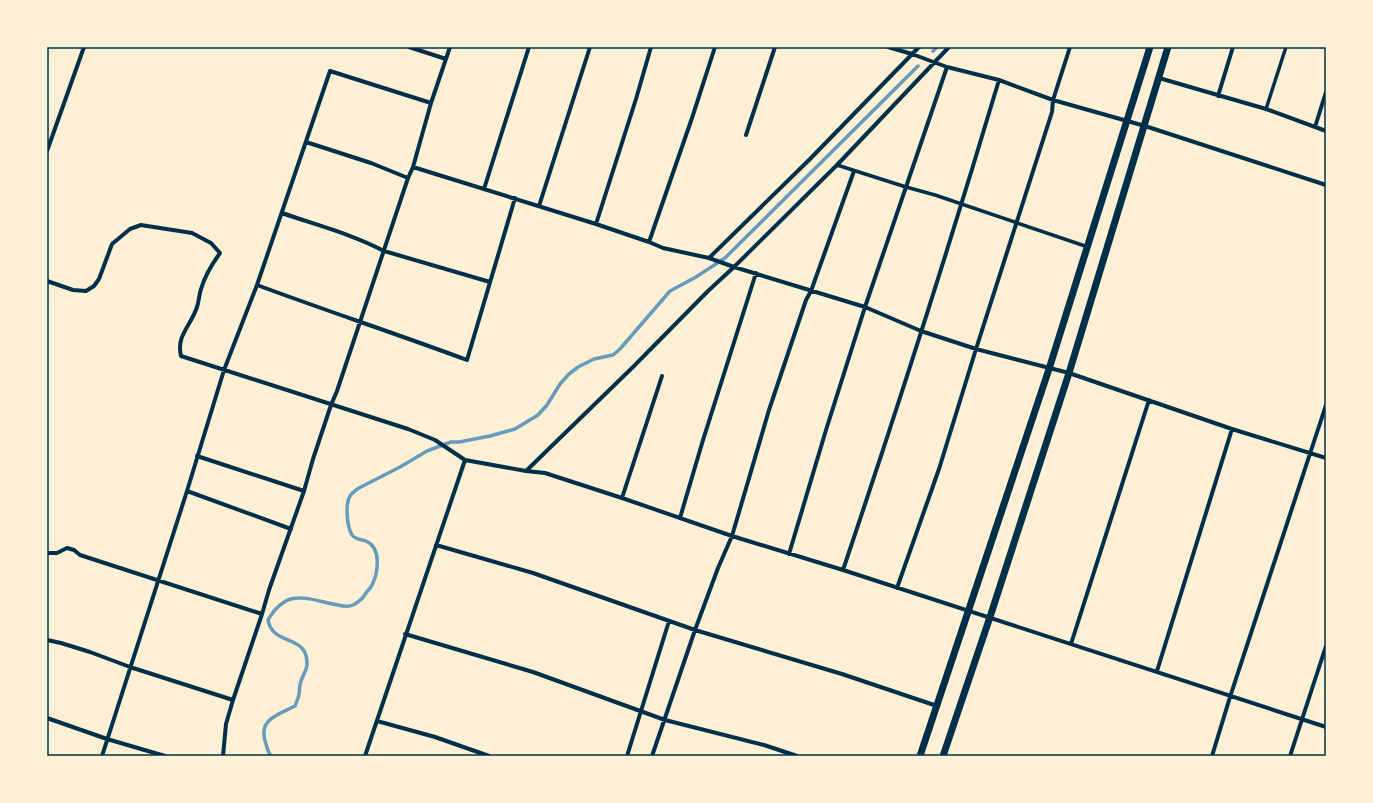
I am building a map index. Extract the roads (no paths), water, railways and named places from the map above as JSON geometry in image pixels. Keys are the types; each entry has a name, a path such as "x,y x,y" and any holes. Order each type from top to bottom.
{"street":[{"path":"47,151 84,47"},
{"path":"409,47 446,59"},
{"path":"223,756 226,724 233,700 269,590 304,491 331,405 413,167 431,103 450,47"},
{"path":"484,189 529,47"},
{"path":"539,206 590,47"},
{"path":"596,224 651,47"},
{"path":"649,242 715,47"},
{"path":"746,135 775,47"},
{"path":"888,47 947,67 999,80 1053,100 1144,126 1326,185"},
{"path":"709,258 810,159 919,47"},
{"path":"526,471 836,165 949,47"},
{"path":"897,588 939,469 1052,112 1053,100 1070,47"},
{"path":"920,756 1049,369 1150,47"},
{"path":"943,756 990,617 1069,373 1168,47"},
{"path":"1218,96 1233,47"},
{"path":"1266,109 1286,47"},
{"path":"790,554 826,430 865,307 947,67"},
{"path":"102,756 187,492 224,370 257,285 330,71 431,103"},
{"path":"1158,78 1266,109 1326,130"},
{"path":"843,570 883,451 962,204 999,80"},
{"path":"1315,127 1326,92"},
{"path":"306,142 408,178"},
{"path":"836,165 935,195 1088,247"},
{"path":"413,167 596,224 663,248 709,258 810,291 865,307 921,331 976,349 1069,373 1232,429 1326,458"},
{"path":"652,756 695,630 718,568 732,536 769,410 806,300 854,171"},
{"path":"257,285 423,343 467,360 515,198"},
{"path":"282,214 347,234 384,251 490,282"},
{"path":"47,281 73,290 86,291 94,286 99,279 112,244 130,229 141,225 192,233 211,243 220,253 211,264 204,280 197,308 180,340 179,348 181,356 408,429 435,440 465,460 545,473 732,536 990,617 1157,671 1230,697 1326,727"},
{"path":"680,518 756,273"},
{"path":"622,498 662,376"},
{"path":"1071,644 1149,400"},
{"path":"1212,756 1326,405"},
{"path":"1157,671 1232,429"},
{"path":"197,456 304,491"},
{"path":"365,756 465,460"},
{"path":"187,492 291,529"},
{"path":"436,545 533,573 695,630 842,674 937,706"},
{"path":"47,554 57,553 68,548 74,550 80,555 262,614"},
{"path":"627,756 669,621"},
{"path":"405,634 533,672 665,720 764,745 797,756"},
{"path":"47,640 90,652 130,667 233,700"},
{"path":"1290,756 1326,646"},
{"path":"47,718 107,739 165,756"},
{"path":"377,721 435,737 489,756"}],"waterway":[{"path":"933,51 937,47"},
{"path":"271,756 268,752 264,729 267,723 276,715 295,706 307,665 306,655 302,648 276,634 271,628 268,620 276,609 291,599 308,599 341,606 351,606 357,603 371,587 376,574 377,555 375,549 366,541 354,537 350,531 347,516 348,500 350,496 359,488 427,451 451,442 459,442 490,436 515,429 538,415 569,374 578,367 594,359 613,355 620,349 670,291 696,277 725,258 918,66"}]}
